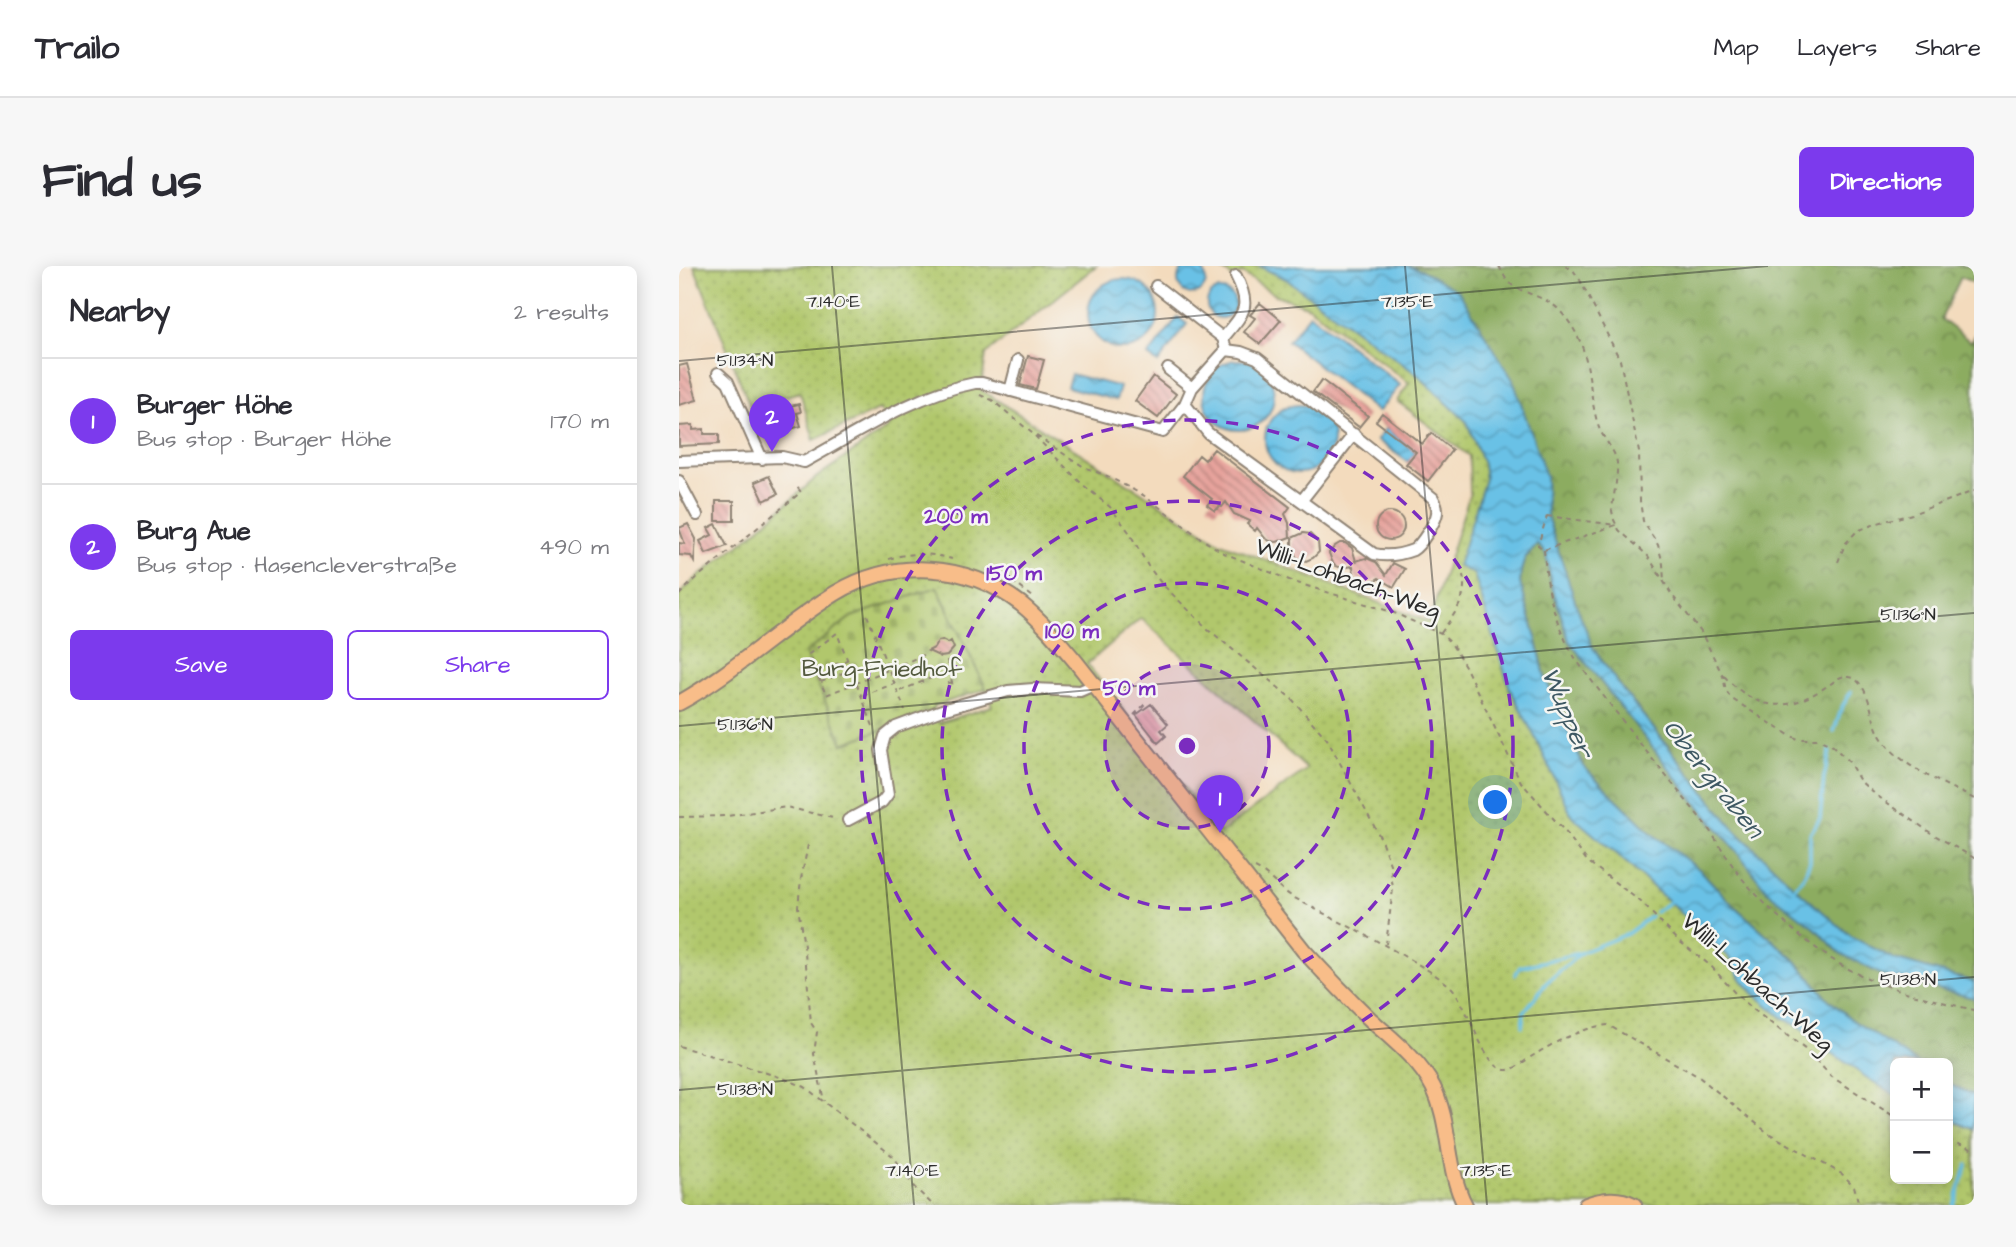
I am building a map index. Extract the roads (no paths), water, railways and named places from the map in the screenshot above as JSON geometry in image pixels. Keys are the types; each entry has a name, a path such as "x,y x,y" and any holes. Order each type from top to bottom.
{"main road":[{"path":"679,703 733,669 814,608 839,592 873,576 895,570 941,569 979,580 1020,603 1051,633 1094,685 1241,873 1321,970 1428,1078 1439,1101 1456,1181 1465,1205"},
{"path":"1586,1205 1610,1199 1635,1205"}],"street":[{"path":"1223,338 1245,305 1245,294 1237,276"},
{"path":"1156,286 1223,338 1226,350"},
{"path":"679,461 782,457 804,462 918,401 968,384 1010,391 1163,432 1185,404 1192,388 1226,350"},
{"path":"1185,404 1207,433 1374,554 1397,555 1419,546 1437,516 1436,502 1257,358 1226,350"},
{"path":"1010,391 1018,360"},
{"path":"1168,369 1192,388"},
{"path":"718,373 728,382 762,458"},
{"path":"1302,500 1354,434"},
{"path":"679,481 697,515"},
{"path":"848,820 876,806 888,794 881,754 885,736 896,727 989,695 1033,689 1080,691 1094,685"}],"water":[{"path":"1192,266 1202,270 1206,280 1202,290 1192,294 1182,290 1178,280 1182,270"},
{"path":"1259,266 1408,266 1423,271 1459,292 1513,380 1546,476 1547,516 1577,607 1593,648 1624,692 1736,831 1852,937 1894,959 1974,982 1974,998 1882,975 1840,953 1815,928 1768,892 1569,641 1551,583 1546,554 1537,544 1525,558 1520,583 1545,677 1584,767 1651,833 1700,870 1733,905 1794,959 1828,999 1851,1019 1910,1058 1890,1058 1890,1092 1807,1035 1803,1029 1783,1018 1753,993 1730,958 1572,816 1510,689 1474,574 1458,566 1485,479 1483,464 1467,422 1418,375 1286,279"},
{"path":"1123,279 1148,289 1158,314 1148,339 1123,349 1098,339 1088,314 1098,289"},
{"path":"1221,290 1231,294 1235,304 1231,314 1221,318 1211,314 1207,304 1211,294"},
{"path":"1310,314 1400,385 1378,412 1288,341"},
{"path":"1178,317 1187,324 1158,363 1148,356"},
{"path":"1239,360 1258,366 1268,376 1274,395 1268,414 1258,424 1239,430 1220,424 1210,414 1204,395 1210,376 1220,366"},
{"path":"1071,374 1120,387 1116,400 1067,387"},
{"path":"1292,405 1306,405 1318,410 1328,420 1333,439 1328,458 1318,468 1306,473 1292,473 1280,468 1270,458 1265,446 1265,432 1270,420 1280,410"},
{"path":"1386,428 1416,452 1408,462 1377,440"},
{"path":"1953,1086 1974,1095 1974,1129 1953,1121"}],"waterway":[{"path":"1834,731 1842,707 1851,692"},
{"path":"1793,890 1804,876 1810,861 1810,834 1820,818 1830,751"},
{"path":"1655,912 1671,901"},
{"path":"1522,1026 1524,1012 1546,983 1582,952 1627,934 1651,916"},
{"path":"1515,975 1520,967 1580,953"},
{"path":"1954,1205 1967,1165"}],"place":[{"name":"Burg Aue","path":"772,452"},
{"name":"Burger Höhe","path":"1220,833"}],"park label":[{"name":"Burg-Friedhof","path":"882,668"}],"water label":[{"name":"Wupper","path":"1568,712"},
{"name":"Obergraben","path":"1714,778"}]}
